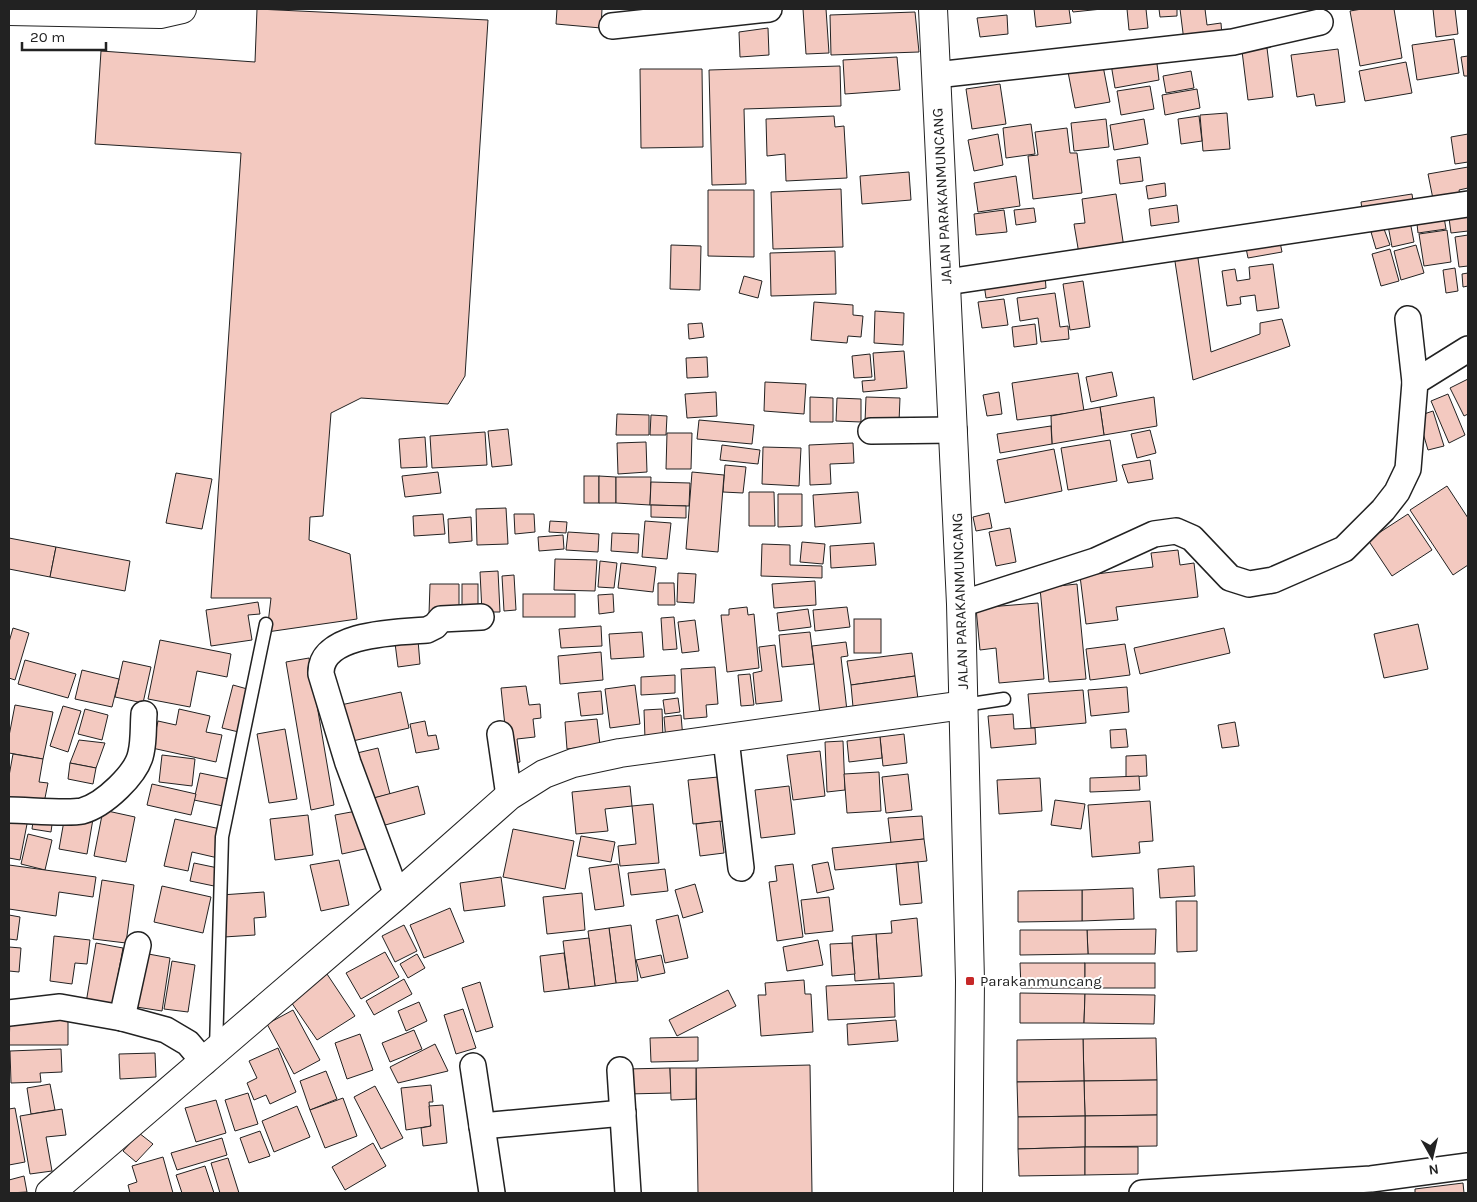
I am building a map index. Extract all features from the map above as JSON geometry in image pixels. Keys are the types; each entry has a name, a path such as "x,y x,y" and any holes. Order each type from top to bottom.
{"main road":[{"path":"9,11 98,11 160,14 182,9"},
{"name":"JALAN PARAKANMUNCANG","path":"933,9 954,430 964,705 970,981 968,1193"},
{"path":"50,1193 397,896 510,796 544,774 573,763 620,753 964,705"}],"street":[{"path":"612,26 769,9"},
{"path":"936,75 1233,42 1320,22"},
{"path":"947,282 1468,204"},
{"path":"961,604 1096,561 1154,534 1176,531 1192,538 1230,578 1249,584 1273,580 1344,549 1383,510 1397,492 1408,469 1415,382 1408,320"},
{"path":"1415,382 1468,349"},
{"path":"871,431 954,430"},
{"path":"397,896 348,763 321,674 321,665 330,652 356,639 427,630 435,626 441,619 482,616"},
{"path":"9,810 81,811 96,805 115,791 131,773 141,754 144,714"},
{"path":"500,734 510,796"},
{"path":"726,739 741,868"},
{"path":"122,1018 138,944"},
{"path":"9,1013 60,1007 122,1018 166,1030 210,1056"},
{"path":"473,1066 492,1193"},
{"path":"620,1070 628,1193"},
{"path":"482,1126 623,1113"},
{"path":"1142,1193 1372,1179 1410,1184 1468,1166"}],"lane":[{"path":"210,1056 222,837 266,624"},
{"path":"964,705 1004,699"}],"building":[{"path":"257,9 488,20 465,376 448,404 361,398 331,413 323,516 310,517 309,540 350,554 357,619 267,632 271,598 211,598 241,153 95,144 101,51 255,62"},
{"path":"557,9 602,9 601,28 556,24"},
{"path":"803,9 826,9 829,53 806,54"},
{"path":"1034,9 1069,9 1071,23 1036,27"},
{"path":"1072,9 1102,9 1073,12"},
{"path":"1127,9 1146,9 1148,28 1129,30"},
{"path":"1159,9 1177,9 1177,16 1160,17"},
{"path":"1180,9 1205,9 1207,25 1221,23 1222,36 1184,41"},
{"path":"1394,9 1402,58 1360,66 1350,11"},
{"path":"1433,9 1455,9 1458,34 1436,37"},
{"path":"915,12 919,52 831,55 830,15"},
{"path":"1007,15 1008,34 980,37 977,18"},
{"path":"768,28 769,55 740,57 739,32"},
{"path":"1454,39 1459,73 1417,80 1412,45"},
{"path":"1267,48 1273,97 1248,100 1242,51"},
{"path":"1338,49 1345,102 1316,106 1314,94 1297,97 1291,55"},
{"path":"1156,56 1159,80 1115,88 1111,64"},
{"path":"1468,56 1468,76 1464,76 1461,57"},
{"path":"897,57 900,90 845,94 843,60"},
{"path":"1406,62 1412,93 1365,101 1359,71"},
{"path":"840,66 841,106 744,109 746,184 712,185 709,70"},
{"path":"1103,66 1110,102 1075,108 1068,72"},
{"path":"640,69 702,69 703,147 641,148"},
{"path":"1191,71 1194,88 1166,93 1163,76"},
{"path":"1000,84 1006,124 972,129 966,89"},
{"path":"1150,86 1154,109 1121,115 1117,91"},
{"path":"1197,89 1200,108 1165,115 1162,95"},
{"path":"1227,113 1230,149 1203,151 1200,115"},
{"path":"834,116 835,127 844,126 847,178 786,181 785,154 767,156 766,119"},
{"path":"1199,116 1202,141 1181,144 1178,119"},
{"path":"1106,119 1109,147 1074,151 1071,123"},
{"path":"1144,119 1148,144 1114,150 1110,125"},
{"path":"1031,124 1035,154 1006,158 1003,128"},
{"path":"1067,128 1070,153 1077,153 1082,193 1033,199 1028,156 1038,155 1035,132"},
{"path":"998,134 1003,165 974,171 968,140"},
{"path":"1468,134 1468,162 1455,164 1451,137"},
{"path":"1140,157 1143,181 1120,184 1117,160"},
{"path":"1468,167 1468,188 1459,190 1461,199 1434,204 1428,174"},
{"path":"909,172 911,200 862,204 860,176"},
{"path":"1016,176 1020,206 978,212 974,183"},
{"path":"1165,183 1166,196 1148,199 1146,186"},
{"path":"841,189 843,247 773,249 771,192"},
{"path":"708,190 754,190 754,257 708,256"},
{"path":"1116,194 1124,248 1079,254 1074,224 1085,223 1082,199"},
{"path":"1412,194 1414,208 1363,217 1361,202"},
{"path":"1177,205 1179,222 1151,226 1149,209"},
{"path":"1034,208 1036,222 1016,225 1014,210"},
{"path":"1004,210 1007,232 976,235 974,214"},
{"path":"1443,211 1446,229 1418,233 1416,215"},
{"path":"1468,215 1468,231 1451,233 1449,218"},
{"path":"1409,216 1414,242 1392,247 1387,220"},
{"path":"1384,229 1390,245 1376,249 1371,232"},
{"path":"1447,230 1451,262 1424,266 1419,234"},
{"path":"1468,235 1468,266 1459,267 1455,237"},
{"path":"1279,237 1282,252 1248,258 1245,243"},
{"path":"671,245 701,246 700,290 670,289"},
{"path":"1416,245 1424,273 1401,280 1394,251"},
{"path":"1390,249 1399,281 1381,286 1372,254"},
{"path":"835,251 836,294 771,296 770,253"},
{"path":"1197,251 1211,352 1260,334 1260,323 1282,319 1290,346 1193,380 1174,255"},
{"path":"1273,264 1279,308 1257,311 1255,295 1240,297 1241,304 1227,306 1222,271 1235,269 1237,281 1250,279 1249,267"},
{"path":"1455,268 1458,291 1446,293 1443,270"},
{"path":"1468,273 1468,286 1463,287 1462,274"},
{"path":"1045,275 1046,288 986,298 984,284"},
{"path":"744,276 762,281 758,298 739,293"},
{"path":"1083,281 1090,327 1070,330 1063,284"},
{"path":"1055,293 1060,327 1068,326 1069,339 1041,342 1038,318 1020,321 1017,298"},
{"path":"1004,299 1008,325 982,328 978,302"},
{"path":"814,302 853,305 853,315 863,316 861,337 848,336 847,343 811,340"},
{"path":"875,311 904,313 903,345 874,343"},
{"path":"702,323 704,337 689,339 688,324"},
{"path":"1035,324 1037,344 1014,347 1012,327"},
{"path":"904,351 907,388 863,392 862,381 875,380 873,353"},
{"path":"870,354 872,377 854,378 852,356"},
{"path":"707,357 708,377 687,378 686,358"},
{"path":"1112,372 1117,396 1091,402 1086,377"},
{"path":"1078,373 1084,411 1017,420 1012,383"},
{"path":"1468,379 1468,414 1464,416 1450,388"},
{"path":"765,382 806,384 804,414 764,411"},
{"path":"716,392 717,416 687,418 685,394"},
{"path":"999,392 1002,414 987,416 983,395"},
{"path":"1448,394 1465,435 1449,443 1431,401"},
{"path":"810,397 833,398 833,422 810,422"},
{"path":"866,397 900,398 899,422 865,422"},
{"path":"1154,397 1157,426 1104,435 1100,407"},
{"path":"837,398 861,399 861,422 836,421"},
{"path":"1100,407 1104,435 1052,444 1051,416"},
{"path":"1433,411 1444,446 1428,450 1418,416"},
{"path":"617,414 649,415 649,435 616,435"},
{"path":"651,415 667,416 666,435 650,435"},
{"path":"699,420 754,425 752,444 697,439"},
{"path":"1051,426 1052,444 1000,453 997,434"},
{"path":"508,429 512,465 492,467 488,431"},
{"path":"1150,430 1156,453 1137,458 1131,434"},
{"path":"485,432 487,465 432,468 430,436"},
{"path":"667,433 692,433 691,469 666,469"},
{"path":"425,437 427,467 401,468 399,439"},
{"path":"1110,440 1117,481 1068,490 1061,448"},
{"path":"646,442 647,472 618,474 617,443"},
{"path":"853,443 854,463 830,464 831,484 810,485 809,445"},
{"path":"722,445 760,450 758,464 720,460"},
{"path":"763,447 801,448 799,486 762,484"},
{"path":"1054,449 1062,491 1005,503 997,460"},
{"path":"1150,460 1153,479 1128,483 1122,465"},
{"path":"725,465 746,467 743,493 723,492"},
{"path":"438,472 441,493 405,497 402,476"},
{"path":"692,472 724,475 718,552 686,549"},
{"path":"176,473 212,479 202,529 166,523"},
{"path":"584,476 599,476 599,503 584,503"},
{"path":"599,476 616,477 616,503 599,503"},
{"path":"616,477 651,477 650,505 616,503"},
{"path":"651,482 690,483 689,506 650,505"},
{"path":"1447,486 1468,518 1468,565 1453,575 1410,510"},
{"path":"749,492 774,492 775,526 749,526"},
{"path":"858,492 861,523 815,527 813,495"},
{"path":"778,494 802,494 802,526 778,527"},
{"path":"651,505 686,506 686,518 651,517"},
{"path":"506,508 508,544 477,545 476,509"},
{"path":"989,513 992,528 976,531 973,517"},
{"path":"443,514 445,534 414,536 413,516"},
{"path":"514,514 534,514 535,532 515,534"},
{"path":"1408,514 1432,550 1392,576 1368,540"},
{"path":"471,517 472,541 449,543 448,519"},
{"path":"550,521 567,522 566,533 549,532"},
{"path":"645,521 671,523 667,559 642,557"},
{"path":"1010,528 1016,562 996,566 989,532"},
{"path":"568,532 599,534 598,552 566,550"},
{"path":"612,533 639,534 638,553 611,551"},
{"path":"563,535 564,549 539,551 538,537"},
{"path":"9,538 56,547 50,577 9,569"},
{"path":"802,542 825,544 823,564 800,562"},
{"path":"874,543 876,565 831,568 830,546"},
{"path":"762,544 790,545 790,565 822,566 822,578 761,576"},
{"path":"56,547 130,561 125,591 50,577"},
{"path":"1178,550 1180,565 1194,563 1198,597 1116,607 1118,620 1086,624 1080,576 1153,567 1151,553"},
{"path":"555,559 597,560 595,591 554,590"},
{"path":"600,561 617,563 614,588 598,587"},
{"path":"621,563 656,567 653,592 618,588"},
{"path":"498,571 500,612 482,612 480,572"},
{"path":"678,573 696,574 694,603 677,602"},
{"path":"514,575 516,610 504,611 502,576"},
{"path":"815,581 816,605 774,608 772,584"},
{"path":"658,583 674,583 675,605 658,605"},
{"path":"430,584 459,584 459,615 429,614"},
{"path":"462,584 478,584 478,615 462,615"},
{"path":"1077,584 1086,679 1049,682 1040,588"},
{"path":"523,594 575,594 575,617 523,617"},
{"path":"613,594 614,612 599,614 598,595"},
{"path":"258,602 260,614 248,615 252,640 211,646 206,610"},
{"path":"1038,603 1044,679 999,683 996,648 980,650 976,608"},
{"path":"747,607 748,615 754,614 759,668 727,672 721,615 729,615 729,609"},
{"path":"847,607 850,627 815,631 813,610"},
{"path":"808,609 811,627 779,631 777,613"},
{"path":"674,617 677,649 663,650 661,618"},
{"path":"854,619 881,619 881,653 854,653"},
{"path":"695,620 699,651 682,653 678,622"},
{"path":"1418,624 1428,669 1384,678 1374,634"},
{"path":"601,626 602,646 561,648 559,629"},
{"path":"13,628 29,633 15,680 9,678 9,642"},
{"path":"1224,628 1230,653 1140,674 1134,648"},
{"path":"642,632 644,657 611,659 609,634"},
{"path":"810,632 814,664 782,667 779,635"},
{"path":"160,640 231,654 227,677 197,671 190,707 148,699"},
{"path":"418,640 420,664 398,667 395,643"},
{"path":"846,642 848,656 841,657 847,711 820,714 812,646"},
{"path":"1125,644 1130,675 1090,680 1086,649"},
{"path":"775,645 782,701 756,704 753,673 762,671 759,647"},
{"path":"601,652 603,680 560,684 558,656"},
{"path":"912,653 915,676 851,685 847,661"},
{"path":"309,658 334,805 311,810 286,662"},
{"path":"25,660 76,674 68,698 18,684"},
{"path":"123,661 151,667 143,703 115,697"},
{"path":"715,667 718,704 706,705 707,717 684,719 681,669"},
{"path":"82,670 119,679 112,707 75,699"},
{"path":"750,674 754,705 741,706 738,675"},
{"path":"675,675 675,693 641,695 641,677"},
{"path":"915,676 918,699 853,707 851,685"},
{"path":"233,685 258,692 247,734 222,728"},
{"path":"635,685 640,724 610,728 605,689"},
{"path":"526,686 529,705 540,704 541,718 533,719 535,737 517,739 520,762 509,764 501,688"},
{"path":"1127,687 1129,712 1091,716 1088,690"},
{"path":"1083,690 1086,723 1031,728 1028,694"},
{"path":"601,691 603,714 581,716 578,693"},
{"path":"401,692 409,728 344,743 336,706"},
{"path":"678,698 680,712 665,714 663,700"},
{"path":"15,705 53,712 43,759 9,753 9,736"},
{"path":"63,706 81,711 68,752 50,746"},
{"path":"85,709 108,715 102,740 78,734"},
{"path":"179,709 210,716 206,732 222,735 216,762 152,748 158,721 176,725"},
{"path":"662,709 663,739 645,739 644,710"},
{"path":"1013,714 1014,729 1035,728 1036,744 991,748 988,716"},
{"path":"681,715 683,739 666,741 664,717"},
{"path":"597,719 600,745 567,749 565,722"},
{"path":"425,721 428,736 436,735 439,749 416,753 410,724"},
{"path":"1235,722 1239,746 1222,748 1218,725"},
{"path":"285,729 297,799 269,803 257,734"},
{"path":"1126,729 1128,747 1111,748 1110,730"},
{"path":"904,734 907,763 883,766 880,737"},
{"path":"880,737 882,758 849,762 847,741"},
{"path":"79,740 105,743 96,768 70,763"},
{"path":"843,741 845,790 827,792 825,742"},
{"path":"378,748 390,794 370,799 357,753"},
{"path":"820,751 825,796 793,800 787,755"},
{"path":"13,754 43,759 39,782 48,783 43,808 9,802 9,776"},
{"path":"162,755 195,759 192,786 159,782"},
{"path":"1146,755 1147,776 1126,777 1126,756"},
{"path":"70,763 96,768 93,784 68,779"},
{"path":"879,772 881,811 847,813 844,774"},
{"path":"200,773 234,780 228,807 194,800"},
{"path":"908,774 912,810 886,813 882,777"},
{"path":"1139,776 1140,790 1090,792 1090,778"},
{"path":"718,777 724,821 693,824 688,780"},
{"path":"1040,778 1042,811 999,814 997,780"},
{"path":"152,784 196,794 191,815 147,805"},
{"path":"418,786 425,814 378,827 370,799"},
{"path":"630,786 632,806 605,809 608,831 576,834 572,792"},
{"path":"789,786 795,834 761,838 755,790"},
{"path":"1055,800 1085,804 1081,829 1051,825"},
{"path":"1150,801 1153,841 1139,842 1140,853 1092,857 1088,805"},
{"path":"653,804 659,863 620,866 618,846 636,844 632,806"},
{"path":"103,810 135,817 126,862 94,856"},
{"path":"362,810 369,848 342,854 335,815"},
{"path":"34,814 53,817 51,832 32,829"},
{"path":"65,815 93,819 87,854 59,849"},
{"path":"308,815 313,855 275,860 270,819"},
{"path":"9,816 28,819 20,860 9,858"},
{"path":"922,816 924,839 891,843 888,818"},
{"path":"175,819 225,830 218,858 192,852 188,871 164,866"},
{"path":"720,821 724,853 700,856 696,824"},
{"path":"513,829 574,841 565,889 503,877"},
{"path":"28,834 52,840 45,870 21,864"},
{"path":"581,836 615,842 611,862 577,856"},
{"path":"924,839 927,861 835,870 832,848"},
{"path":"339,860 349,905 321,911 310,865"},
{"path":"828,862 834,889 817,893 812,865"},
{"path":"918,862 922,903 900,905 896,864"},
{"path":"194,863 218,868 214,886 190,881"},
{"path":"618,864 624,906 595,910 589,868"},
{"path":"793,864 803,937 777,941 769,882 777,881 775,866"},
{"path":"9,865 96,877 93,897 59,892 56,916 9,909"},
{"path":"1194,866 1195,896 1160,898 1158,869"},
{"path":"665,869 668,891 631,895 628,873"},
{"path":"501,877 505,906 464,911 460,883"},
{"path":"102,880 134,885 126,943 93,939"},
{"path":"695,884 703,912 683,918 675,890"},
{"path":"162,886 211,897 203,933 154,922"},
{"path":"1133,888 1134,919 1082,921 1082,890"},
{"path":"1082,890 1082,921 1018,922 1018,891"},
{"path":"264,892 266,917 254,918 255,935 224,937 221,895"},
{"path":"582,893 585,930 547,934 543,897"},
{"path":"829,897 833,931 805,934 801,900"},
{"path":"1176,901 1197,901 1197,951 1177,952"},
{"path":"450,908 464,942 424,958 410,925"},
{"path":"9,915 20,917 17,940 9,939"},
{"path":"678,915 688,958 665,963 656,920"},
{"path":"917,918 922,976 879,979 876,934 892,933 891,921"},
{"path":"404,925 417,951 395,962 382,936"},
{"path":"631,925 638,981 616,983 609,928"},
{"path":"609,928 616,983 595,986 588,931"},
{"path":"1156,929 1155,954 1088,954 1087,930"},
{"path":"1020,930 1087,930 1088,954 1020,955"},
{"path":"876,934 879,979 855,981 852,936"},
{"path":"54,936 90,940 87,964 75,963 72,984 50,981"},
{"path":"589,938 595,986 569,989 563,941"},
{"path":"818,940 823,965 787,971 783,947"},
{"path":"96,943 123,948 111,1013 85,1009"},
{"path":"852,943 855,974 832,976 830,944"},
{"path":"9,947 21,948 19,972 9,971"},
{"path":"385,952 399,977 361,999 346,973"},
{"path":"143,953 170,958 162,1011 130,1006"},
{"path":"564,953 569,989 544,992 540,956"},
{"path":"417,954 425,968 408,978 400,964"},
{"path":"661,955 665,973 641,978 636,960"},
{"path":"172,961 195,965 188,1012 164,1009"},
{"path":"1020,963 1085,963 1085,988 1021,988"},
{"path":"1085,963 1155,963 1155,988 1085,988"},
{"path":"327,974 355,1016 317,1040 289,999"},
{"path":"404,979 412,994 374,1015 366,1001"},
{"path":"804,980 805,994 811,994 813,1032 761,1036 758,995 766,995 765,983"},
{"path":"480,982 493,1027 476,1032 462,988"},
{"path":"894,983 895,1017 828,1020 826,986"},
{"path":"728,990 736,1006 677,1036 669,1020"},
{"path":"1020,993 1085,994 1084,1023 1020,1023"},
{"path":"1085,994 1155,995 1154,1024 1084,1023"},
{"path":"419,1002 427,1021 406,1031 398,1011"},
{"path":"463,1009 476,1048 456,1054 444,1015"},
{"path":"293,1010 320,1060 294,1074 267,1024"},
{"path":"10,1020 68,1020 68,1045 9,1045"},
{"path":"896,1020 898,1041 848,1045 847,1024"},
{"path":"414,1030 422,1049 390,1062 382,1043"},
{"path":"360,1034 373,1070 347,1079 335,1043"},
{"path":"698,1037 698,1061 651,1062 650,1038"},
{"path":"1156,1038 1157,1080 1084,1081 1083,1039"},
{"path":"1083,1039 1084,1081 1017,1082 1017,1040"},
{"path":"435,1044 448,1071 398,1083 390,1067"},
{"path":"278,1048 296,1092 270,1104 266,1095 254,1100 247,1083 257,1078 249,1061"},
{"path":"61,1049 62,1072 40,1073 41,1082 11,1083 10,1051"},
{"path":"155,1053 156,1077 120,1079 119,1054"},
{"path":"810,1065 812,1193 698,1193 696,1068"},
{"path":"670,1068 671,1093 627,1094 627,1069"},
{"path":"670,1068 696,1068 696,1099 671,1100"},
{"path":"326,1071 337,1099 310,1110 300,1081"},
{"path":"1157,1080 1157,1115 1085,1116 1084,1081"},
{"path":"1084,1081 1085,1116 1018,1117 1017,1082"},
{"path":"50,1084 55,1110 31,1114 27,1088"},
{"path":"431,1085 433,1102 429,1102 431,1126 406,1130 401,1088"},
{"path":"375,1086 403,1138 381,1149 354,1097"},
{"path":"248,1093 258,1124 235,1131 225,1100"},
{"path":"343,1098 357,1136 325,1148 310,1110"},
{"path":"216,1100 226,1133 196,1142 185,1108"},
{"path":"443,1105 447,1143 423,1146 421,1128 431,1126 429,1106"},
{"path":"297,1106 310,1137 274,1152 262,1121"},
{"path":"15,1108 25,1162 9,1165 9,1109"},
{"path":"62,1109 66,1135 46,1137 52,1171 30,1174 20,1116"},
{"path":"1157,1115 1157,1146 1085,1147 1085,1116"},
{"path":"1085,1116 1085,1147 1018,1149 1018,1117"},
{"path":"260,1131 270,1156 249,1163 240,1138"},
{"path":"139,1133 153,1144 136,1162 123,1151"},
{"path":"222,1138 227,1155 177,1170 171,1153"},
{"path":"373,1143 386,1166 345,1190 332,1167"},
{"path":"1085,1147 1085,1175 1019,1176 1018,1149"},
{"path":"1085,1147 1138,1147 1138,1174 1085,1175"},
{"path":"163,1157 173,1193 130,1193 128,1185 137,1182 132,1166"},
{"path":"228,1158 239,1193 220,1193 211,1163"},
{"path":"205,1166 214,1193 182,1193 176,1175"},
{"path":"24,1176 27,1192 9,1193 9,1180"},
{"path":"1463,1183 1464,1193 1415,1193 1415,1189"}],"place":[{"name":"Parakanmuncang","path":"970,981"}]}
